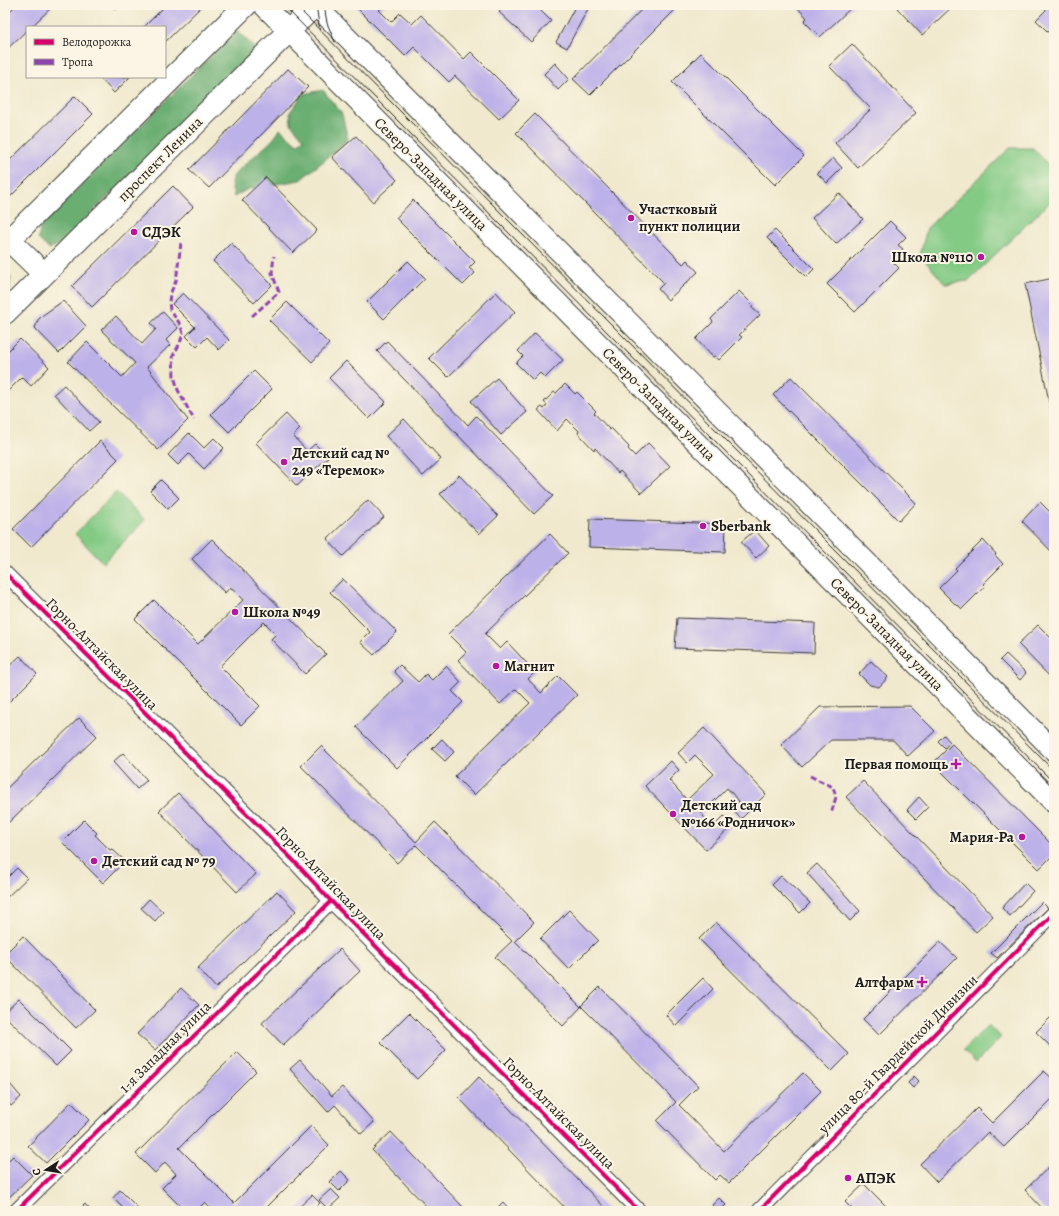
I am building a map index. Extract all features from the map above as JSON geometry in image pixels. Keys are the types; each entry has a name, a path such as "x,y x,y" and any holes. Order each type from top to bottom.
{"main road":[{"path":"44,274 7,242 246,5"},
{"name":"Северо-Западная улица","path":"263,5 1054,803"},
{"path":"315,5 1054,751"},
{"name":"проспект Ленина","path":"5,313 315,5"}],"street":[{"name":"Горно-Алтайская улица","path":"5,573 294,861 331,901 639,1211"},
{"name":"1-я Западная улица","path":"16,1211 331,901"},
{"name":"улица 80-й Гвардейской Дивизии","path":"759,1211 1054,913"}],"green space":[{"path":"237,30 257,50 60,244 49,249 38,239 41,225"},
{"path":"323,90 342,114 348,139 300,180 248,189 234,197 231,182 234,176 276,136 280,129 297,144 304,139 291,124 290,112 303,94"},
{"path":"1010,148 1033,148 1054,171 1054,198 968,281 945,284 920,255 927,228"},
{"path":"5,271 11,278 9,292 5,296"},
{"path":"116,492 145,520 103,563 75,534"},
{"path":"988,1025 1001,1037 976,1063 963,1050"}],"building":[{"path":"16,5 54,5 32,26 26,26 26,31 5,51 5,16"},
{"path":"111,5 120,5 115,9"},
{"path":"166,5 203,5 166,41 166,26 145,26"},
{"path":"354,5 385,5 379,10 391,22 400,13 412,24 421,15 464,59 471,52 519,100 499,119 455,76 449,82 414,47 405,56"},
{"path":"506,5 535,5 551,21 531,42 499,12"},
{"path":"576,5 590,5 567,48 556,42"},
{"path":"646,5 680,5 590,95 573,79"},
{"path":"799,5 854,5 820,37 804,21 807,18 797,7"},
{"path":"899,5 954,5 922,35 897,8"},
{"path":"1042,5 1054,5 1054,38 1036,20 1046,10"},
{"path":"852,44 916,113 858,168 835,143 871,109 829,66"},
{"path":"701,53 804,156 775,185 672,82"},
{"path":"555,63 569,79 558,90 544,74"},
{"path":"288,69 308,87 209,188 189,170"},
{"path":"100,78 129,78 114,93"},
{"path":"75,96 93,114 5,202 5,165"},
{"path":"535,114 683,264 687,260 698,272 668,300 658,289 664,283 516,133"},
{"path":"356,136 397,180 373,202 332,157"},
{"path":"833,158 842,168 827,183 817,173"},
{"path":"266,177 317,230 293,253 242,200"},
{"path":"173,186 193,207 92,307 72,286"},
{"path":"839,193 863,219 836,244 812,218"},
{"path":"413,200 475,262 469,268 475,273 463,285 396,218"},
{"path":"890,221 906,237 898,245 903,249 892,261 899,268 855,312 827,284"},
{"path":"775,230 814,269 806,277 767,238"},
{"path":"231,243 272,285 254,303 213,261"},
{"path":"408,261 425,278 384,319 367,302"},
{"path":"1054,278 1054,308 1051,308 1054,321 1053,421 1025,284"},
{"path":"739,291 753,305 751,307 760,315 739,335 742,337 719,360 715,356 713,357 696,339 713,322 711,319"},
{"path":"496,292 515,312 448,377 429,358"},
{"path":"183,293 229,340 219,350 207,337 197,347 186,336 195,327 172,304"},
{"path":"63,301 86,326 59,353 35,328 38,320 43,315"},
{"path":"287,302 329,344 312,362 269,320"},
{"path":"163,312 178,328 166,340 170,345 147,367 188,420 158,450 68,362 87,342 122,377 135,363 101,330 116,316 142,344 156,329 151,323"},
{"path":"535,333 563,360 545,378 540,373 533,380 516,363 523,356 518,351"},
{"path":"20,339 49,367 31,386 22,377 5,394 5,354"},
{"path":"387,341 468,425 476,416 553,496 534,514 377,351"},
{"path":"346,361 386,402 369,419 329,378"},
{"path":"254,371 272,389 229,432 211,414"},
{"path":"791,377 916,503 899,521 773,395"},
{"path":"497,378 527,412 501,435 471,401"},
{"path":"565,384 575,394 577,392 596,411 594,413 610,430 611,428 629,447 628,449 635,456 648,443 670,466 641,493 620,471 618,473 595,448 594,450 567,419 557,431 538,410 542,407 544,409 547,405 544,402"},
{"path":"64,385 99,422 89,431 54,394"},
{"path":"286,414 300,429 293,436 307,451 315,444 328,457 297,486 256,443"},
{"path":"404,419 441,459 423,476 386,436"},
{"path":"189,433 204,448 214,438 224,448 204,469 189,454 178,465 168,455"},
{"path":"100,441 118,459 31,547 13,529"},
{"path":"459,475 498,516 479,534 440,494"},
{"path":"161,480 179,498 168,509 150,491"},
{"path":"368,500 384,517 343,556 327,539"},
{"path":"1040,502 1053,515 1054,514 1054,550 1052,552 1022,521"},
{"path":"590,519 726,524 725,552 589,547"},
{"path":"755,530 769,546 756,558 741,542"},
{"path":"550,534 568,553 485,634 500,649 507,642 535,672 528,679 541,693 558,676 577,695 474,795 455,776 530,703 516,689 500,704 458,660 466,652 448,634"},
{"path":"212,539 326,654 305,674 271,639 276,634 264,622 220,666 260,706 241,725 135,619 154,600 198,644 243,600 230,587 225,593 192,559"},
{"path":"983,540 1003,564 983,584 985,586 962,609 939,588 957,570 955,568"},
{"path":"343,579 397,632 374,655 360,642 370,632 330,592"},
{"path":"677,618 815,623 814,653 675,648"},
{"path":"1038,625 1054,641 1054,681 1018,644"},
{"path":"1006,654 1026,673 1020,680 1000,660"},
{"path":"20,656 37,674 5,706 5,670"},
{"path":"871,661 888,677 879,687 870,685 859,674"},
{"path":"400,665 418,682 426,674 432,680 446,666 461,682 452,691 463,702 397,768 356,727 403,681 394,671"},
{"path":"910,706 935,731 908,756 893,740 831,740 802,767 781,745 820,707"},
{"path":"79,718 97,736 5,826 5,790"},
{"path":"704,728 766,794 741,819 732,809 739,801 727,788 701,814 713,827 724,816 733,825 706,850 645,786 671,761 679,770 669,780 687,800 714,774 695,755 687,763 678,753"},
{"path":"944,735 950,742 945,748 938,741"},
{"path":"442,739 454,752 445,761 432,749"},
{"path":"952,744 1054,847 1054,854 1039,869 933,763"},
{"path":"321,746 416,842 435,822 534,922 515,941 581,1007 563,1026 495,957 512,941 416,845 397,863 301,766"},
{"path":"123,753 147,780 137,789 113,762"},
{"path":"863,781 993,916 976,932 846,797"},
{"path":"178,793 256,874 237,892 159,811"},
{"path":"919,797 928,807 916,819 907,810"},
{"path":"84,820 97,833 95,835 110,850 112,849 125,861 103,883 62,842"},
{"path":"817,864 860,911 850,921 807,873"},
{"path":"17,868 27,878 5,899 5,880"},
{"path":"781,876 810,903 800,913 772,885"},
{"path":"1025,883 1033,891 1010,916 1002,908"},
{"path":"277,891 296,911 216,988 198,968"},
{"path":"149,899 163,912 155,921 141,908"},
{"path":"1042,902 1048,908 997,958 991,953"},
{"path":"569,910 598,940 569,969 540,939"},
{"path":"716,922 849,1054 832,1071 699,939"},
{"path":"23,936 95,1010 76,1028 5,956 5,954"},
{"path":"940,942 957,958 879,1035 863,1019"},
{"path":"340,949 360,971 283,1045 262,1023"},
{"path":"703,978 713,989 676,1026 666,1015"},
{"path":"600,987 698,1086 679,1105 724,1151 803,1073 821,1091 729,1183 720,1175 715,1180 657,1121 676,1102 581,1006"},
{"path":"181,988 199,1005 155,1050 137,1034"},
{"path":"19,999 71,1051 56,1066 5,1016 5,1012"},
{"path":"409,1013 446,1050 417,1079 380,1042"},
{"path":"1054,1014 1054,1050 1036,1032"},
{"path":"237,1052 256,1071 179,1148 234,1203 311,1126 329,1145 263,1211 214,1211 205,1202 196,1211 185,1211 162,1188 176,1174 165,1162 155,1173 136,1154"},
{"path":"300,1060 332,1096 342,1087 374,1122 361,1134 335,1105 328,1112 290,1069"},
{"path":"1044,1071 1054,1080 1054,1097 1004,1147 988,1132 937,1182 920,1164 977,1108 992,1123"},
{"path":"914,1076 919,1081 913,1088 908,1083"},
{"path":"479,1077 608,1211 568,1211 459,1098"},
{"path":"5,1078 21,1097 11,1106 5,1099"},
{"path":"71,1102 89,1120 46,1163 28,1146"},
{"path":"391,1132 464,1208 461,1211 431,1211 372,1150"},
{"path":"13,1156 32,1175 5,1201 5,1164"},
{"path":"1052,1164 1054,1166 1054,1211 1045,1211 1025,1190"},
{"path":"341,1171 350,1180 339,1191 330,1182"},
{"path":"864,1184 891,1211 851,1211 852,1209 845,1202"},
{"path":"331,1189 340,1198 328,1209 319,1200"},
{"path":"120,1190 141,1211 126,1211 113,1198"},
{"path":"312,1195 320,1203 312,1211 295,1211"},
{"path":"719,1198 726,1205 718,1211 712,1205"},
{"path":"503,1202 511,1211 494,1211"},
{"path":"85,1204 91,1211 78,1211"}],"tram line":[{"path":"283,5 1054,783"},
{"path":"295,5 1054,771"},
{"path":"316,5 320,31"},
{"path":"324,5 327,23 335,42"}],"marked path":[{"path":"181,243 176,281 170,294 169,302 170,310 180,324 183,333 180,343 173,356 174,376 178,390 194,420"},
{"path":"252,316 279,292 272,273 274,256"},
{"path":"810,776 833,787 836,797 831,814"}],"cycle path":[{"path":"5,573 294,861 331,901 639,1211"},
{"path":"16,1211 331,901"},
{"path":"759,1211 1054,913"}],"place":[{"name":"Участковый пункт полиции","path":"631,218"},
{"name":"СДЭК","path":"134,232"},
{"name":"Школа №110","path":"981,257"},
{"name":"Детский сад № 249 «Теремок»","path":"284,462"},
{"name":"Sberbank","path":"703,526"},
{"name":"Школа №49","path":"235,612"},
{"name":"Магнит","path":"496,666"},
{"name":"Первая помощь","path":"956,764"},
{"name":"Детский сад №166 «Родничок»","path":"673,814"},
{"name":"Мария-Ра","path":"1022,837"},
{"name":"Детский сад № 79","path":"94,861"},
{"name":"Алтфарм","path":"922,982"},
{"name":"АПЭК","path":"848,1178"}]}
